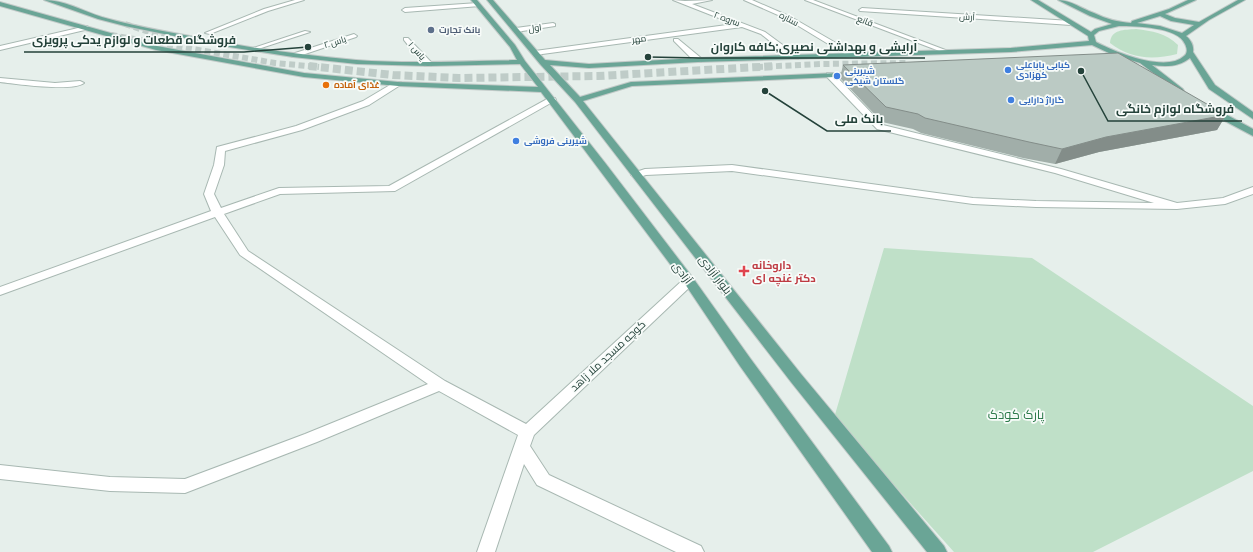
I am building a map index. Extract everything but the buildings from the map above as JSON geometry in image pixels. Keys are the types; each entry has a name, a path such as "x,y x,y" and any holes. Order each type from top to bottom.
{"main road":[{"path":"47,0 100,18 125,24 292,55 357,62 428,64 522,62"},
{"name":"بلوار آزادی","path":"490,0 578,100 796,378 938,552"},
{"path":"1034,0 1091,35 1093,43"},
{"path":"1061,0 1092,15 1119,24"},
{"path":"1128,24 1193,0"},
{"path":"1182,36 1242,0"},
{"name":"آزادی","path":"476,2 513,46 522,62 603,166 689,281 745,362 883,552"},
{"path":"0,4 156,48 304,75 398,84 544,90"},
{"path":"1161,13 1170,19 1200,24"},
{"path":"1091,35 1097,30 1119,24 1128,24 1160,28 1182,36 1188,41 1190,52 1212,87 1253,116"},
{"path":"543,62 589,66 850,54 1011,50 1093,43 1121,56 1142,61 1164,63 1178,62 1187,58 1190,52"},
{"path":"1108,58 1121,56"},
{"path":"1142,61 1171,85 1190,97"},
{"path":"578,100 631,84 867,73"},
{"path":"1202,105 1253,133"}],"street":[{"path":"208,33 266,10 301,0"},
{"name":"سروه ۲","path":"676,0 763,33 795,57"},
{"path":"684,3 709,0"},
{"name":"ستاره","path":"747,0 789,18 850,54"},
{"name":"قانع","path":"808,0 944,52"},
{"path":"405,10 476,2"},
{"name":"آرش","path":"862,10 1071,23"},
{"name":"مهر","path":"535,52 743,25"},
{"name":"اول","path":"516,30 553,26"},
{"path":"0,48 87,28"},
{"path":"253,48 307,32"},
{"name":"یاس ۲","path":"292,55 354,36"},
{"name":"یاس ۱","path":"406,39 428,64"},
{"path":"676,40 698,60"},
{"path":"830,75 880,127 1058,171 1177,206"},
{"path":"0,80 55,85 80,83"},
{"path":"398,84 366,102 299,128 220,149 219,165 209,194 217,212 244,253 440,385 524,439 543,480 695,552"},
{"path":"0,291 279,191 391,189 552,100"},
{"path":"636,175 645,172 732,168 973,201 1036,204 1177,206 1225,201 1253,190"},
{"name":"کوچه مسجد ملا زاهد","path":"524,439 689,281"},
{"path":"0,472 110,484 186,486 311,438 440,385"},
{"path":"486,552 524,439"}],"green space":[{"path":"1136,29 1164,35 1169,38 1178,45 1177,54 1159,57 1142,57 1126,52 1110,43 1113,35 1119,31"},
{"name":"پارک کودک","path":"884,248 1032,258 1253,406 1253,471 1093,552 954,552 834,418"}],"tunnel":[{"path":"125,24 164,37"},
{"path":"111,35 275,63 315,67"},
{"path":"764,67 907,63"},
{"path":"309,66 315,67"},
{"path":"764,67 776,66"},
{"path":"315,67 319,67"},
{"path":"315,67 393,75 459,78 598,76 764,67"},
{"path":"757,67 764,67"}],"place":[{"name":"بانک تجارت","path":"431,30"},
{"name":"فروشگاه قطعات و لوازم یدکی پرویزی","path":"308,47"},
{"name":"آرایشی و بهداشتی نصیری;کافه کاروان","path":"648,57"},
{"name":"کبابی باباعلی کهزادی","path":"1008,70"},
{"name":"فروشگاه لوازم خانگی","path":"1081,71"},
{"name":"شیرینی گلستان شیخی","path":"837,76"},
{"name":"غذای آماده","path":"326,85"},
{"name":"بانک ملی","path":"765,91"},
{"name":"گاراژ دارایی","path":"1011,100"},
{"name":"شیرینی فروشی","path":"516,141"},
{"name":"داروخانه دکتر غنچه ای","path":"744,271"}]}
